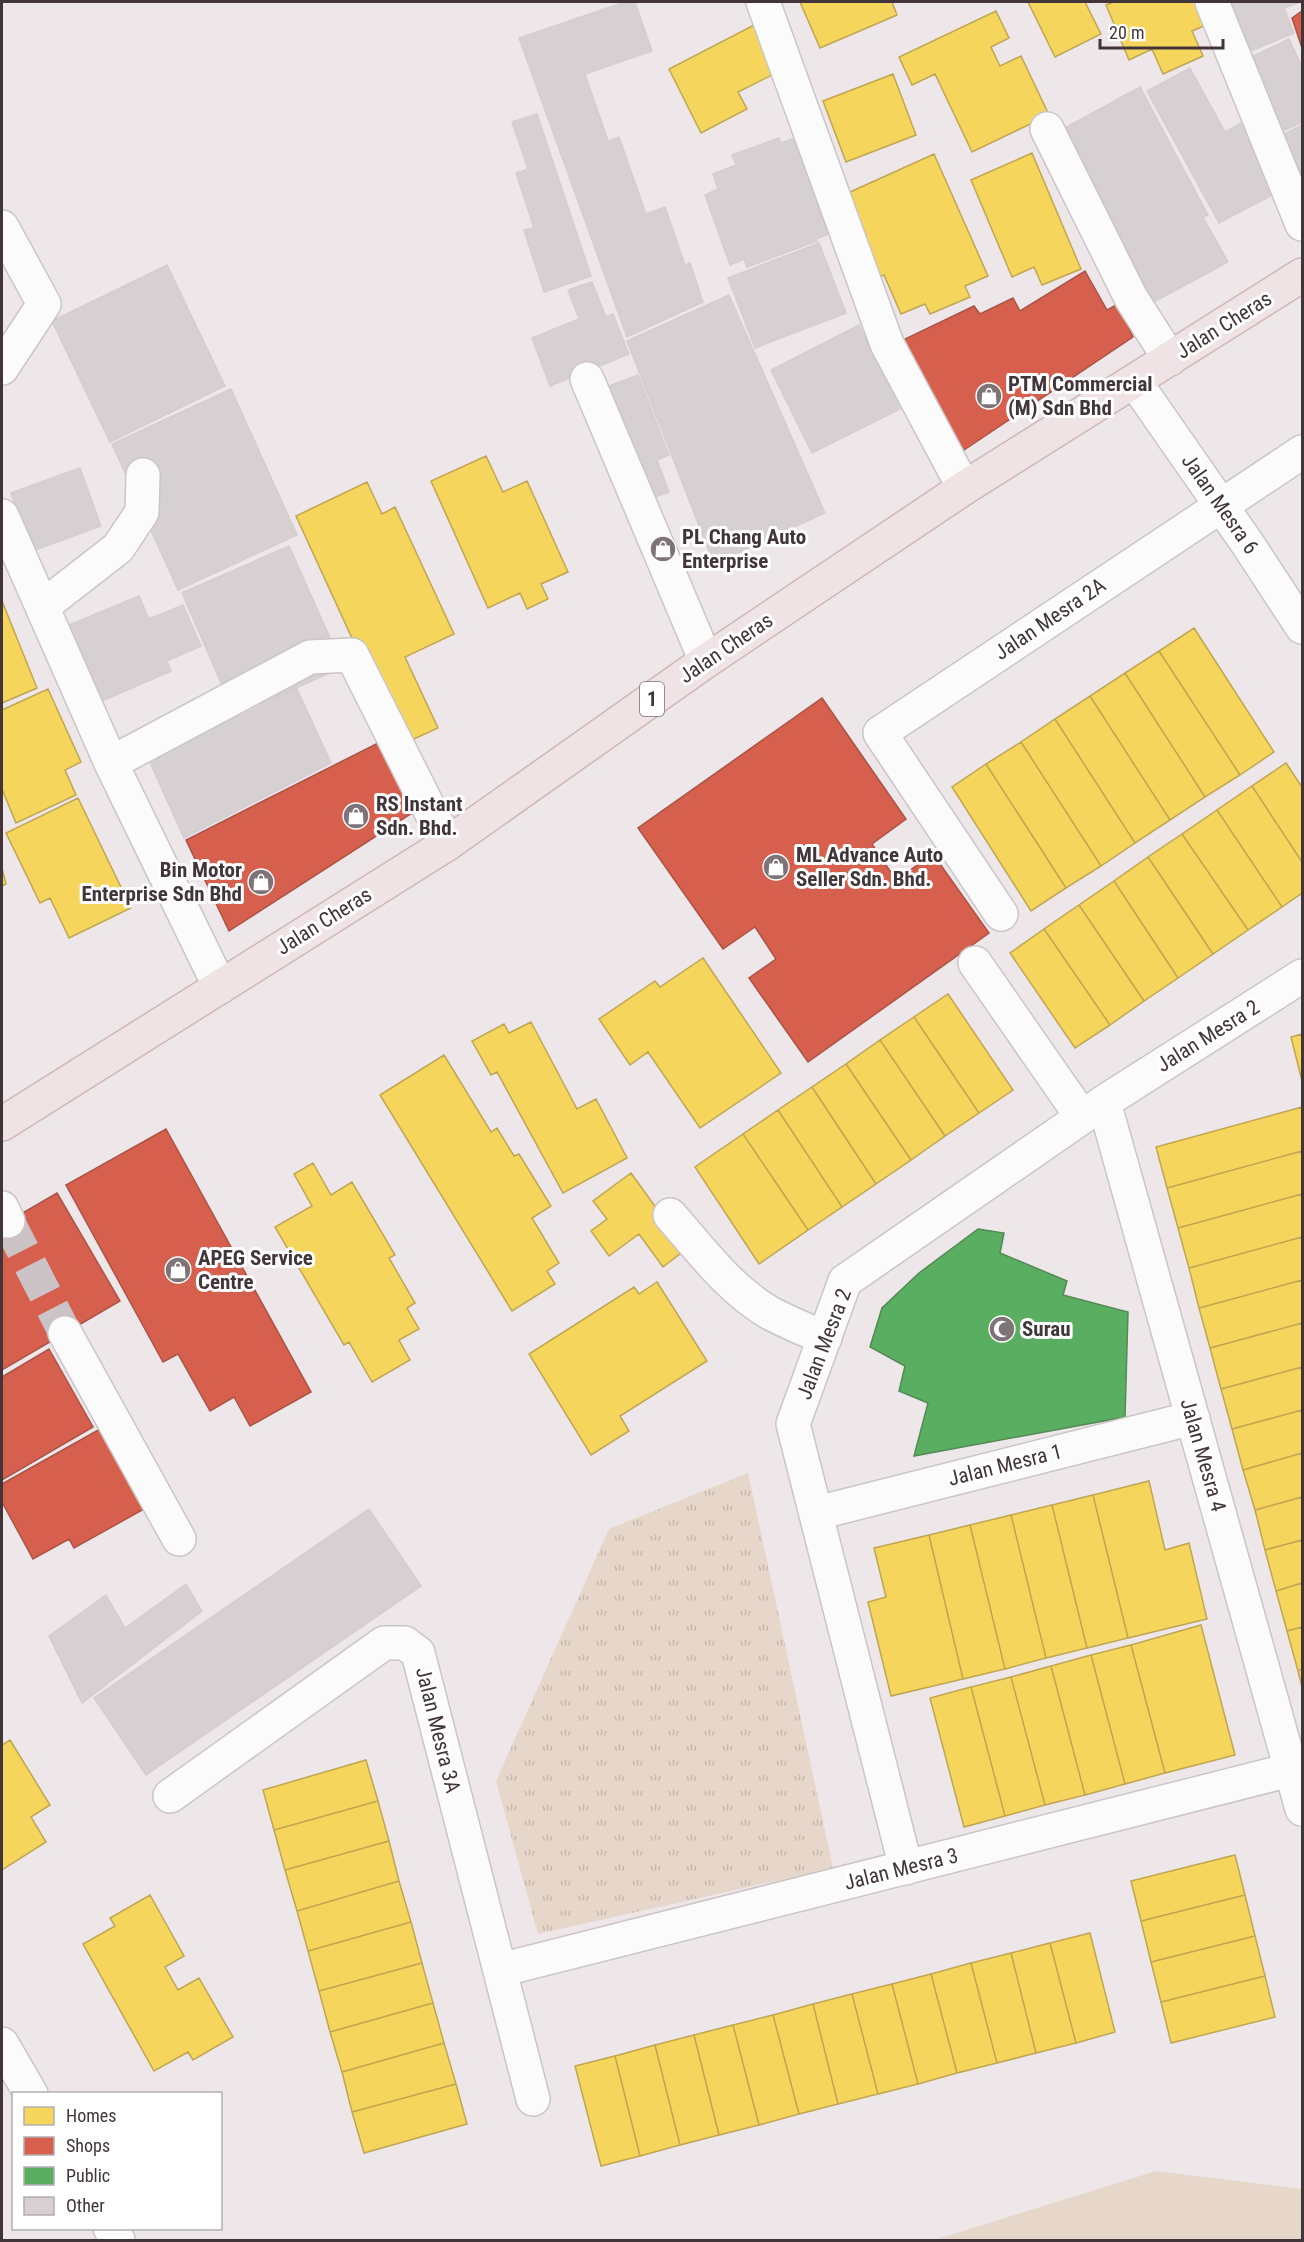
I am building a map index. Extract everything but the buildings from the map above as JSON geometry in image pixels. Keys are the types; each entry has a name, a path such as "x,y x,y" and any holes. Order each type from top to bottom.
{"main road":[{"name":"Jalan Cheras","path":"2,1124 447,844 706,661 964,488 1302,275"}],"street":[{"path":"763,2 887,344 964,488"},
{"path":"1212,2 1302,224"},
{"path":"1047,129 1131,298 1170,359"},
{"path":"2,227 44,304 2,368"},
{"path":"587,379 706,661"},
{"name":"Jalan Mesra 6","path":"1135,382 1302,627"},
{"name":"Jalan Mesra 2A","path":"1001,914 880,733 1302,452"},
{"path":"42,607 118,548 142,512 143,475"},
{"path":"2,516 111,763 220,987"},
{"path":"111,763 310,657 352,655 447,844"},
{"name":"Jalan Mesra 4","path":"975,963 1093,1109 1193,1418 1297,1768 1302,1809"},
{"name":"Jalan Mesra 2","path":"906,1868 793,1424 845,1281 1093,1109 1302,976"},
{"path":"670,1215 728,1280 748,1297 769,1312 825,1338"},
{"path":"65,1333 179,1539"},
{"name":"Jalan Mesra 1","path":"817,1513 1193,1418"},
{"name":"Jalan Mesra 3A","path":"170,1796 384,1643 405,1643 418,1653 533,2099"},
{"name":"Jalan Mesra 3","path":"500,1970 1297,1768"},
{"path":"2,2044 30,2092"}],"green space":[{"path":"748,1473 833,1868 538,1934 496,1781 609,1529"},
{"path":"1156,2171 1302,2189 1302,2240 934,2240"}],"tunnel":[{"path":"8,1221 65,1333"}],"place":[{"name":"PTM Commercial (M) Sdn Bhd","path":"989,396"},
{"name":"PL Chang Auto Enterprise","path":"663,549"},
{"name":"RS Instant Sdn. Bhd.","path":"356,816"},
{"name":"ML Advance Auto Seller Sdn. Bhd.","path":"776,867"},
{"name":"Bin Motor Enterprise Sdn Bhd","path":"261,882"},
{"name":"APEG Service Centre","path":"178,1270"},
{"name":"Surau","path":"1002,1329"}]}
